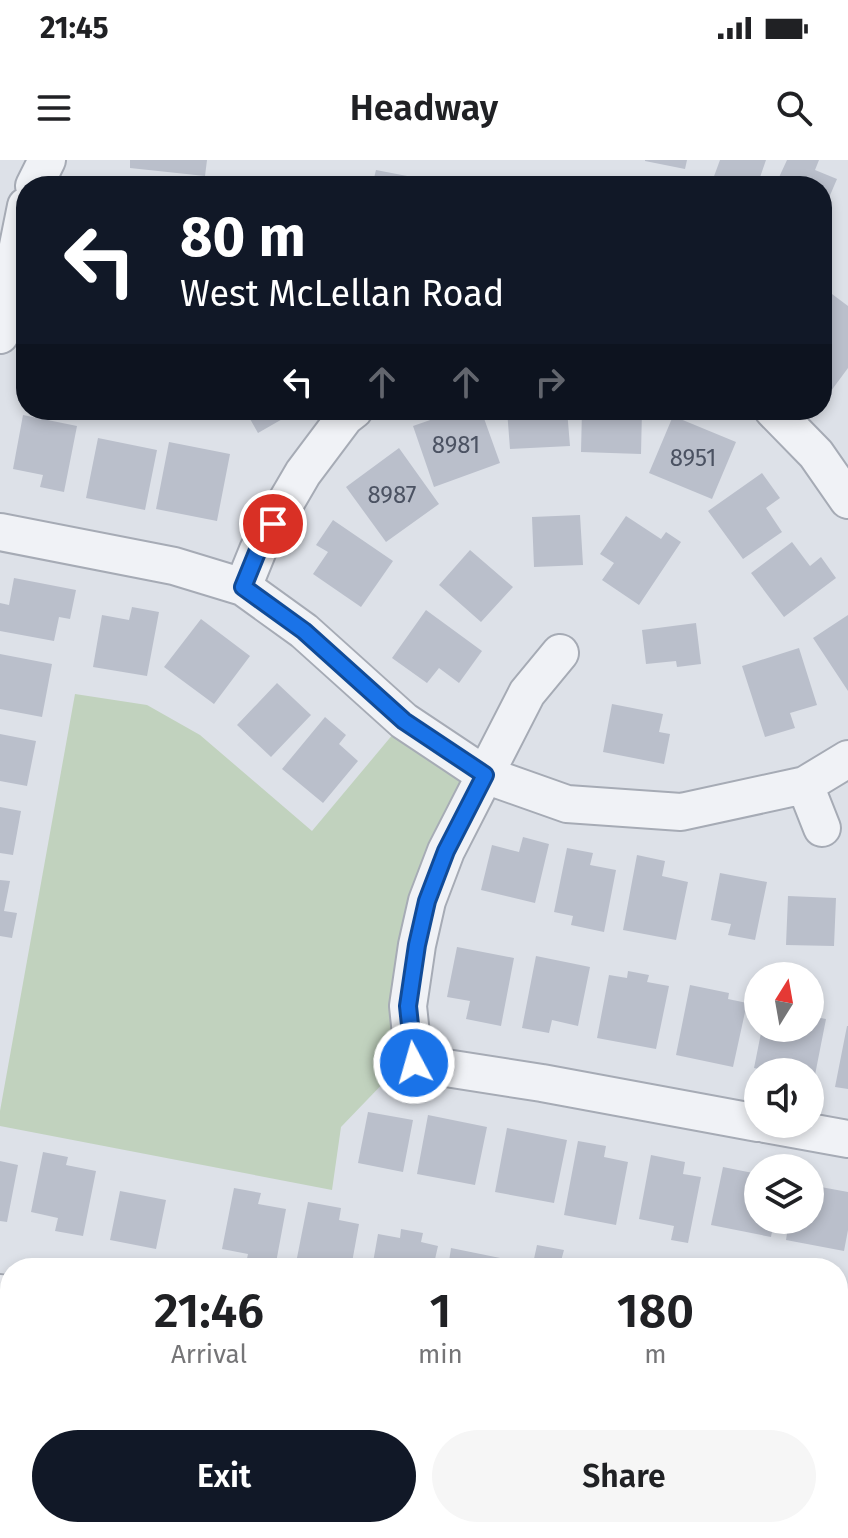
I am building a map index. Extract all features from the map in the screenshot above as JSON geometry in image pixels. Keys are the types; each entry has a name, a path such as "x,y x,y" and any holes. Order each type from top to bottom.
{"street":[{"path":"0,335 16,256"},
{"path":"243,587 258,550 303,473 343,420"},
{"path":"783,420 816,454 848,500"},
{"path":"0,532 174,566 243,587 304,631 404,721 485,775 567,804 681,812 805,785 848,759"},
{"path":"560,653 527,693 446,851 427,901 408,1006 414,1063 744,1120"},
{"path":"805,785 822,828"},
{"path":"824,1135 848,1139"}],"green space":[{"path":"75,694 147,705 200,735 312,831 404,721 485,775 446,851 414,1063 392,1074 341,1127 332,1190 0,1126 0,1111"}],"building":[{"path":"130,160 207,160 205,176 130,168"},
{"path":"645,160 687,160 685,169"},
{"path":"720,160 766,160 760,176 714,176"},
{"path":"787,160 819,160 815,170 830,176 780,176"},
{"path":"376,170 407,176 374,176"},
{"path":"832,294 848,306 848,368 832,390"},
{"path":"22,420 48,420 77,426 64,492 40,487 43,475 13,469"},
{"path":"251,420 281,420 258,433"},
{"path":"430,420 485,420 500,463 434,487 413,426"},
{"path":"508,420 568,420 570,446 510,449"},
{"path":"582,420 642,420 641,454 581,452"},
{"path":"671,420 683,420 736,442 712,499 649,473"},
{"path":"98,438 157,450 145,510 86,498"},
{"path":"169,442 230,454 217,521 156,509"},
{"path":"399,448 439,504 386,542 346,487"},
{"path":"762,473 780,498 766,508 782,532 743,559 708,511"},
{"path":"580,515 583,565 534,567 532,517"},
{"path":"626,516 661,539 666,532 681,542 639,605 602,580 614,563 600,554"},
{"path":"333,520 393,561 361,607 313,574 328,552 316,545"},
{"path":"792,542 810,566 821,557 836,578 784,617 751,573"},
{"path":"470,550 513,587 481,622 439,585"},
{"path":"14,578 76,590 70,619 59,617 54,641 0,631 0,603 9,605"},
{"path":"132,607 159,612 147,676 93,667 102,615 129,620"},
{"path":"426,610 482,651 459,683 439,668 427,683 392,658"},
{"path":"848,615 848,691 813,638"},
{"path":"201,619 250,656 214,704 164,667"},
{"path":"696,623 701,664 677,667 676,661 646,664 642,630"},
{"path":"799,648 817,705 790,713 795,728 765,737 742,666"},
{"path":"0,654 52,664 42,717 0,709"},
{"path":"277,683 311,715 271,757 237,725"},
{"path":"612,704 663,714 659,732 670,734 664,764 603,752"},
{"path":"325,717 346,735 339,744 358,761 323,803 282,769"},
{"path":"0,734 36,741 27,786 0,781"},
{"path":"0,807 21,811 13,855 0,853"},
{"path":"523,837 549,844 535,903 481,890 492,845 519,852"},
{"path":"567,848 593,853 590,865 616,870 604,932 571,925 573,916 554,912"},
{"path":"637,855 665,861 662,876 688,882 676,940 623,930"},
{"path":"720,873 767,882 755,940 728,935 731,924 711,920"},
{"path":"0,880 10,881 4,911 17,913 12,938 0,936"},
{"path":"788,896 836,898 834,946 786,945"},
{"path":"457,947 514,958 501,1026 466,1019 470,1001 447,997"},
{"path":"536,956 590,967 578,1026 552,1020 549,1033 522,1028"},
{"path":"628,971 649,975 647,982 669,986 656,1049 597,1038 609,975 627,978"},
{"path":"690,985 729,993 728,999 744,1002 744,1017 733,1067 676,1055"},
{"path":"848,1026 848,1089 835,1087"},
{"path":"759,1042 821,1042 818,1058 756,1058"},
{"path":"368,1112 413,1120 403,1172 358,1163"},
{"path":"428,1115 487,1127 475,1185 417,1174"},
{"path":"507,1128 567,1140 554,1203 495,1192"},
{"path":"578,1141 606,1146 604,1157 628,1162 616,1225 564,1215"},
{"path":"43,1152 68,1157 66,1165 96,1171 83,1236 55,1231 58,1218 31,1212"},
{"path":"651,1155 685,1162 683,1174 701,1177 688,1243 671,1240 674,1226 639,1219"},
{"path":"0,1161 18,1165 7,1222 0,1221"},
{"path":"723,1167 744,1171 744,1232 711,1225"},
{"path":"234,1188 261,1193 258,1204 286,1209 277,1258 247,1258 248,1254 222,1249"},
{"path":"824,1188 848,1192 848,1230 844,1251 786,1240 787,1234 824,1234"},
{"path":"120,1191 166,1200 156,1249 110,1240"},
{"path":"308,1202 341,1208 339,1220 359,1224 353,1258 297,1258"},
{"path":"401,1229 423,1233 421,1242 438,1246 435,1258 374,1258 378,1234 400,1238"},
{"path":"537,1245 564,1250 562,1258 534,1258"},
{"path":"451,1248 500,1258 450,1258"}],"route":[{"path":"273,524 243,587 304,631 404,721 485,775 446,851 427,901 408,1006 414,1063"}]}
